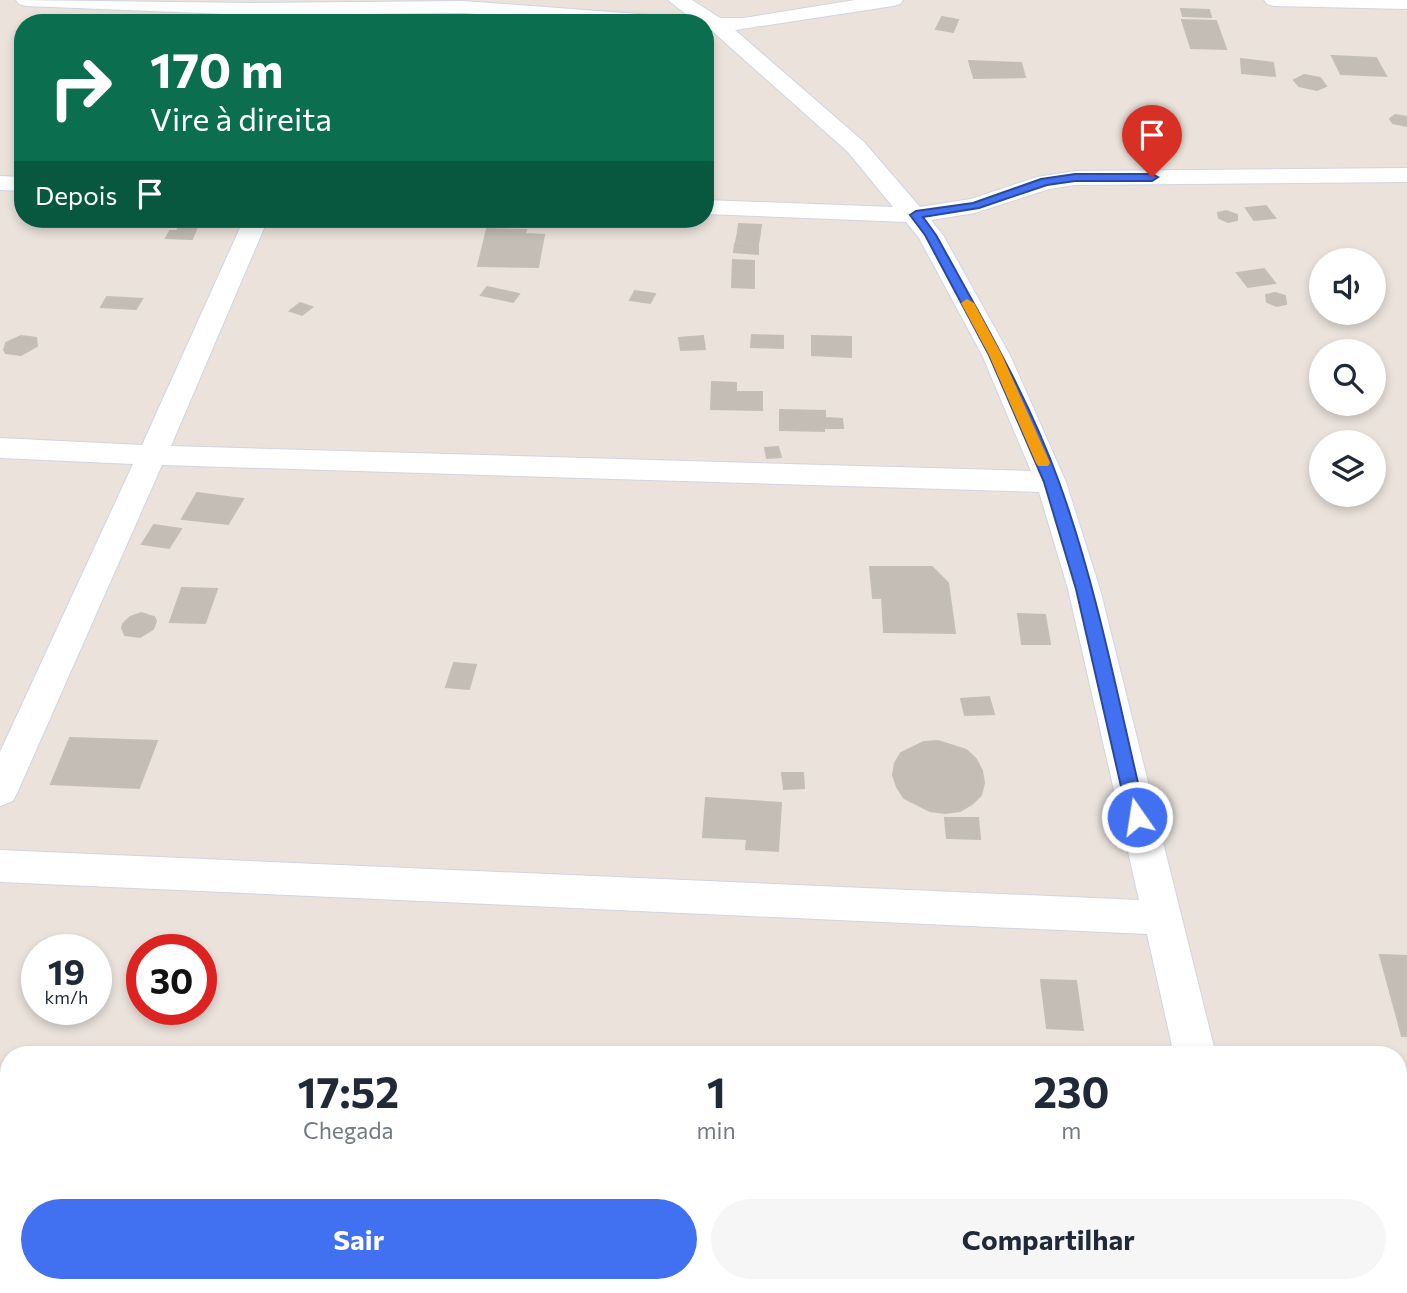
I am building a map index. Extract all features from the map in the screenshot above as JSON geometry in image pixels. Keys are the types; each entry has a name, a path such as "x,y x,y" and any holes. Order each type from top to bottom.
{"street":[{"path":"26,0 354,14 463,7 562,14"},
{"path":"678,0 693,14"},
{"path":"714,24 744,24 893,0"},
{"path":"1274,0 1407,3"},
{"path":"714,33 856,148 916,215 930,235 996,355 1051,482 1084,589 1160,918 1193,1046"},
{"path":"714,207 916,215 975,206 1045,182 1075,178 1407,175"},
{"path":"0,791 252,228"},
{"path":"0,448 1051,482"},
{"path":"0,866 1160,918"}],"building":[{"path":"1181,9 1209,10 1211,17 1183,16"},
{"path":"942,17 958,20 953,32 936,29"},
{"path":"1182,20 1216,21 1226,49 1191,48"},
{"path":"1332,56 1376,58 1386,76 1341,74"},
{"path":"1241,59 1273,63 1275,76 1242,73"},
{"path":"969,61 1021,63 1025,77 974,78"},
{"path":"1304,75 1320,78 1326,86 1317,90 1299,86 1294,80"},
{"path":"1395,115 1407,117 1407,126 1393,123 1390,119"},
{"path":"1266,206 1275,218 1254,220 1246,208"},
{"path":"1226,211 1237,215 1237,220 1228,222 1219,218 1218,213"},
{"path":"739,224 761,225 760,232 738,231"},
{"path":"178,228 197,228 192,239 166,238 170,231 177,231"},
{"path":"487,229 526,230 525,234 544,235 538,267 478,266"},
{"path":"738,232 760,233 758,244 736,242"},
{"path":"735,244 758,245 758,254 734,252"},
{"path":"733,260 754,261 754,288 732,287"},
{"path":"1264,269 1275,283 1248,287 1237,273"},
{"path":"487,287 519,294 513,302 481,295"},
{"path":"635,291 655,294 650,303 630,300"},
{"path":"1275,293 1285,296 1286,304 1277,306 1267,302 1266,295"},
{"path":"107,297 142,299 136,309 101,307"},
{"path":"300,303 312,307 302,315 290,311"},
{"path":"752,335 783,336 783,348 751,347"},
{"path":"21,336 36,338 37,346 21,355 6,353 6,343"},
{"path":"703,336 705,349 681,350 679,338"},
{"path":"812,336 851,337 851,357 812,355"},
{"path":"712,382 736,383 736,392 762,392 762,410 711,409"},
{"path":"780,410 825,411 825,418 842,419 843,428 824,428 824,431 780,430"},
{"path":"778,447 781,457 767,458 765,448"},
{"path":"197,493 243,499 228,524 182,519"},
{"path":"154,525 181,529 169,548 142,544"},
{"path":"870,567 932,567 948,583 955,633 884,632 882,598 873,598"},
{"path":"182,588 217,589 205,623 170,622"},
{"path":"141,613 154,617 156,621 153,629 140,637 125,635 123,624 130,617"},
{"path":"1018,614 1045,615 1050,644 1022,644"},
{"path":"454,663 476,665 469,689 446,687"},
{"path":"989,697 994,714 965,715 961,699"},
{"path":"70,738 157,741 139,788 51,784"},
{"path":"938,741 966,750 976,759 982,771 984,783 981,795 960,811 930,811 904,798 893,775 895,763 901,753 924,742"},
{"path":"782,773 803,773 804,788 784,789"},
{"path":"706,798 781,803 778,851 746,849 747,839 703,837"},
{"path":"945,818 978,818 980,839 947,838"},
{"path":"1380,955 1407,956 1407,1036 1402,1036"},
{"path":"1041,980 1076,981 1083,1030 1047,1028"}],"slow traffic":[{"path":"967,303 996,355 1043,463"}],"route":[{"path":"1137,817 1084,589 1051,482 996,355 930,235 916,215 975,206 1045,182 1075,178 1152,177"}]}
